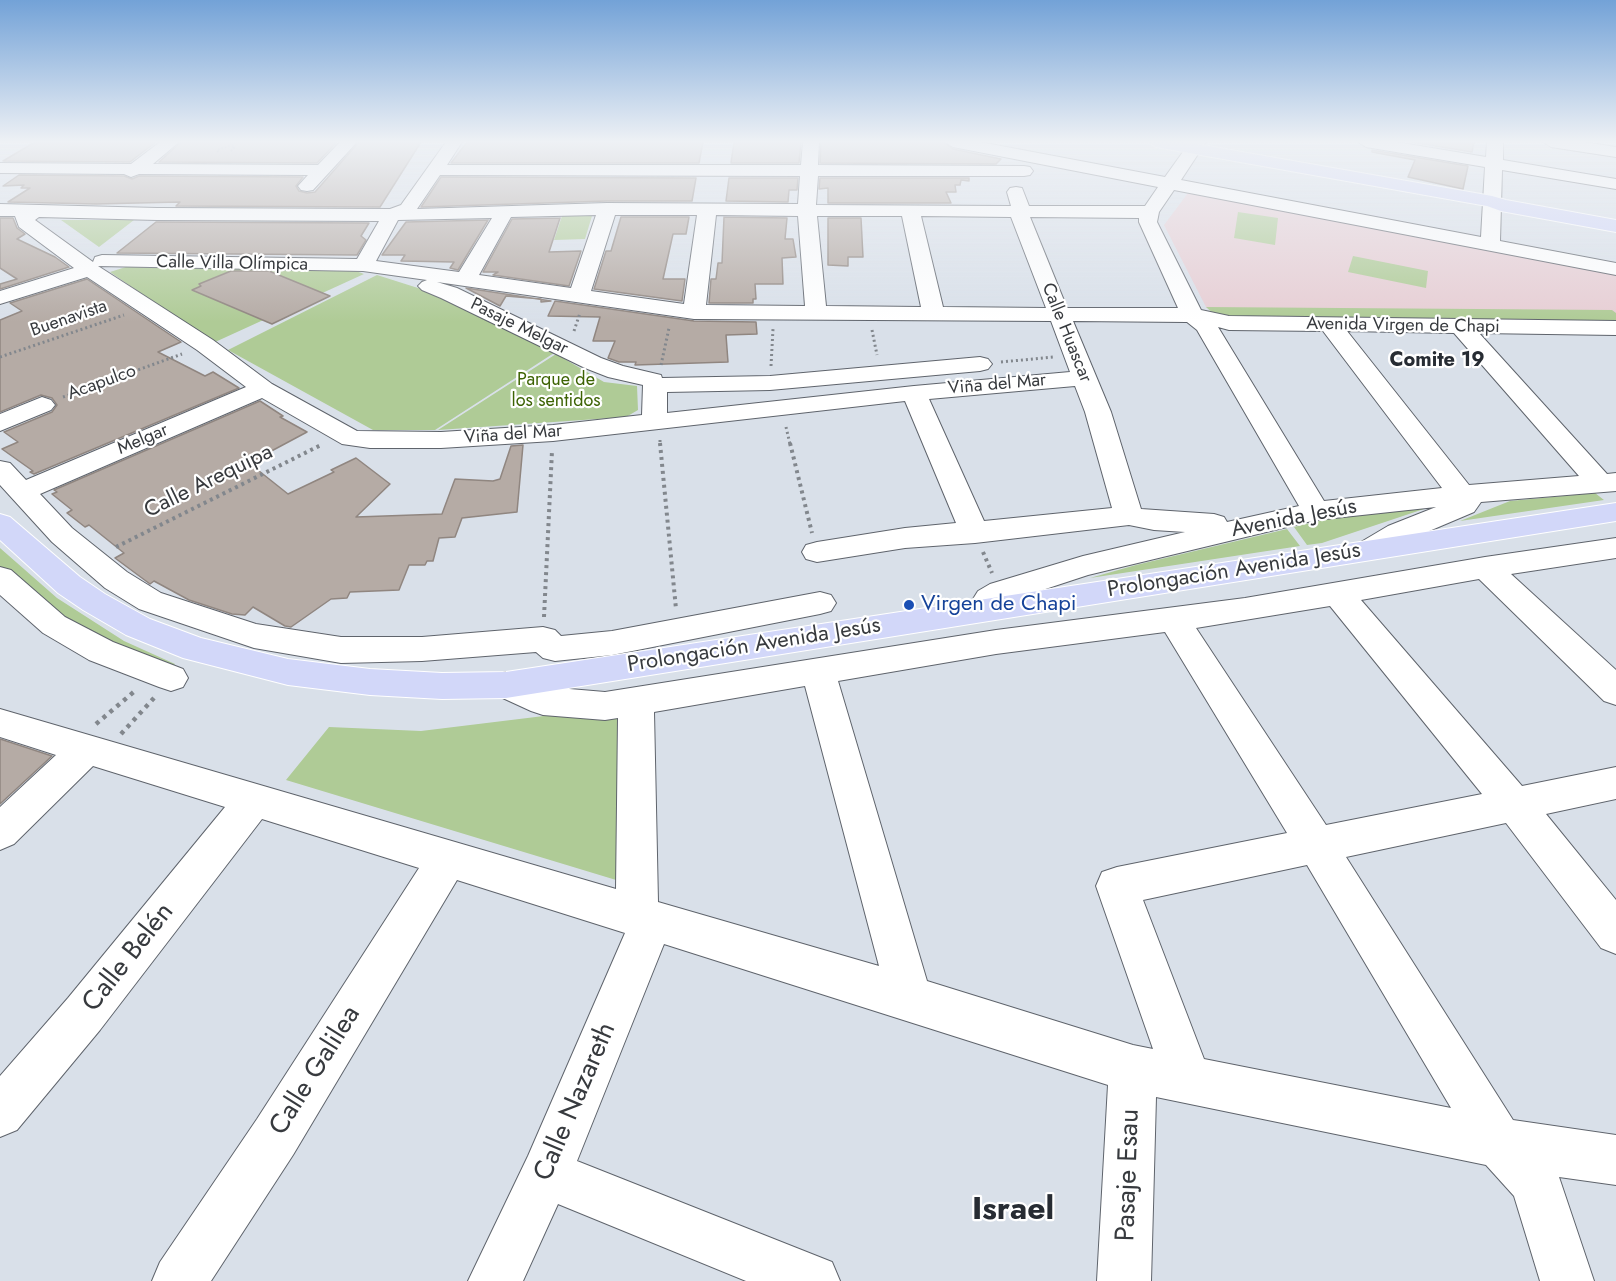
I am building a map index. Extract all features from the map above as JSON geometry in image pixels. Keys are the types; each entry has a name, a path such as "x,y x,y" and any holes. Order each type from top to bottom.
{"main road":[{"path":"1494,202 1616,226"},
{"path":"1511,202 1616,220"},
{"name":"Prolongación Avenida Jesús","path":"0,524 69,585 122,620 195,649 245,648 288,672 370,682 442,686 506,685 994,600 1332,558 1372,549 1616,512"}],"street":[{"path":"86,202 54,218 96,266"},
{"path":"284,213 293,202"},
{"path":"17,216 69,211 157,214 284,213 389,202"},
{"path":"372,266 396,202"},
{"path":"397,202 408,208 412,202"},
{"path":"404,202 505,212 607,209 1150,212"},
{"path":"808,202 816,313"},
{"name":"Calle Huascar","path":"1019,202 1021,208 1018,212 1098,412 1129,516"},
{"path":"1157,202 1150,212 1148,222 1192,315 1189,332 1305,514"},
{"path":"1269,202 1616,268"},
{"path":"1490,244 1492,202"},
{"path":"579,296 607,209"},
{"path":"683,311 707,210"},
{"path":"910,211 933,314"},
{"path":"465,279 505,212"},
{"path":"0,298 96,266 157,214"},
{"name":"Viña del Mar","path":"17,216 96,266 147,307 205,345 263,389 342,435 370,440 553,433 914,393 1085,378"},
{"name":"Calle Villa Olímpica","path":"96,266 372,266 683,311 774,313"},
{"name":"Pasaje Melgar","path":"372,266 449,292 616,372 652,380 658,377"},
{"name":"Avenida Virgen de Chapi","path":"774,313 1192,315 1229,323 1587,327 1612,338"},
{"path":"1330,325 1464,495 1467,502 1464,506 1398,533 1372,549"},
{"path":"1460,326 1609,483"},
{"path":"658,421 654,413 658,377 770,383 980,364"},
{"name":"Melgar","path":"22,491 263,389"},
{"path":"914,393 975,533"},
{"name":"Acapulco","path":"0,423 42,405"},
{"path":"0,469 62,536 116,580 150,601 245,648 422,649 612,643 820,603"},
{"name":"Avenida Jesús","path":"994,600 1083,566 1305,514 1464,495 1609,483"},
{"path":"818,561 842,559 873,551 905,538 975,533 1129,516 1154,521 1215,524 1225,526 1231,531"},
{"path":"29,550 62,536"},
{"path":"506,685 543,701 605,706 985,644 1245,610 1485,567 1616,548"},
{"path":"1245,610 1331,573 1332,558"},
{"path":"1485,567 1616,691"},
{"path":"0,579 54,625 100,651 171,678"},
{"path":"1338,594 1514,804 1616,933"},
{"path":"122,620 150,601"},
{"path":"1173,618 1317,846 1499,1143 1535,1180 1567,1281"},
{"path":"370,682 402,666 549,644"},
{"path":"818,671 909,998"},
{"path":"636,700 644,919"},
{"path":"0,723 909,998 1133,1069 1499,1143 1616,1160"},
{"path":"0,832 88,749"},
{"path":"1188,1080 1117,886 1616,783"},
{"name":"Calle Belén","path":"0,1113 84,1014 254,800"},
{"name":"Calle Galilea","path":"179,1281 275,1137 448,858"},
{"name":"Calle Nazareth","path":"495,1281 546,1174 644,919"},
{"name":"Pasaje Esau","path":"1124,1281 1133,1069"},
{"path":"546,1174 813,1281"}],"path":[{"path":"568,351 583,301 579,296"},
{"name":"Buenavista","path":"0,357 147,307"},
{"path":"658,377 683,311"},
{"path":"770,383 774,313"},
{"path":"869,313 880,373"},
{"name":"Acapulco","path":"42,405 205,345"},
{"path":"980,364 1075,355"},
{"path":"782,408 818,561"},
{"path":"658,421 678,630"},
{"path":"549,644 553,433"},
{"name":"Calle Arequipa","path":"91,559 342,435"},
{"path":"975,533 994,600"},
{"path":"88,749 171,678"},
{"path":"88,749 142,685 171,678"}],"shaded area":[{"path":"1181,202 1236,202 1616,272 1616,321 1215,315 1206,307 1164,225"}],"green space":[{"path":"1238,212 1278,218 1275,245 1234,238"},
{"path":"562,216 592,216 585,239 554,240"},
{"path":"61,220 134,220 99,247"},
{"path":"1353,256 1428,271 1426,288 1348,272"},
{"path":"129,266 348,268 364,274 213,343 110,272"},
{"path":"377,275 440,295 554,353 435,430 373,430 228,350"},
{"path":"1206,307 1612,310 1616,313 1616,321 1229,318 1215,315"},
{"name":"Parque de los sentidos","path":"556,354 604,382 637,386 638,410 626,417 438,430"},
{"path":"1595,493 1604,500 1460,521 1510,501"},
{"path":"1424,509 1322,543 1307,545 1294,527 1333,517"},
{"path":"1287,529 1300,546 1090,578 1136,565"},
{"path":"0,548 57,598 124,641 175,664 169,671 64,623 0,568"},
{"path":"552,715 619,715 626,883 286,780 329,727 421,731"}],"building":[{"path":"8,202 383,202 380,207 176,206 180,202 96,204"},
{"path":"424,202 583,202 421,207"},
{"path":"950,202 951,203 828,203"},
{"path":"621,217 689,217 686,234 673,234 663,279 685,279 682,301 594,289 606,251 611,251"},
{"path":"724,217 787,218 785,239 793,239 796,257 782,258 783,284 755,284 756,299 753,299 753,303 709,303 711,279 716,279 718,263 722,263"},
{"path":"0,218 13,218 17,228 25,234 17,239 55,257 69,267 0,289 0,284 17,279 0,268"},
{"path":"560,218 549,252 581,251 569,286 493,275 498,272 483,272 512,219"},
{"path":"828,218 861,218 863,257 848,257 848,266 828,265"},
{"path":"488,220 458,270 450,268 454,262 401,261 405,255 382,255 406,222"},
{"path":"156,222 369,223 361,236 366,240 357,255 117,253"},
{"path":"231,271 269,271 330,296 272,324 192,290 201,286 199,284"},
{"path":"87,279 181,342 158,352 205,376 213,372 239,388 34,474 2,449 18,442 4,432 52,412 57,405 52,398 41,395 0,412 0,320 22,311 10,303"},
{"path":"466,288 534,298 506,296 500,306"},
{"path":"555,301 694,321 756,322 757,334 726,335 728,362 635,365 636,362 619,362 608,358 615,341 593,341 600,317 548,316"},
{"path":"260,401 283,416 280,417 307,432 249,463 288,494 334,472 331,470 356,458 390,484 356,517 442,514 455,479 493,481 500,479 511,446 523,445 517,512 462,518 455,537 439,538 433,561 427,561 425,565 409,565 399,590 350,592 347,598 331,599 291,627 285,626 253,607 245,615 232,614 189,600 154,581 150,584 115,558 124,553 89,525 85,527 67,513 72,510 52,494 57,492 54,490"},
{"path":"0,739 52,756 0,804"}],"place":[{"name":"Virgen de Chapi","path":"909,605"}],"district":[{"name":"Comite 19","path":"1437,361"},
{"name":"Israel","path":"1013,1211"}]}
